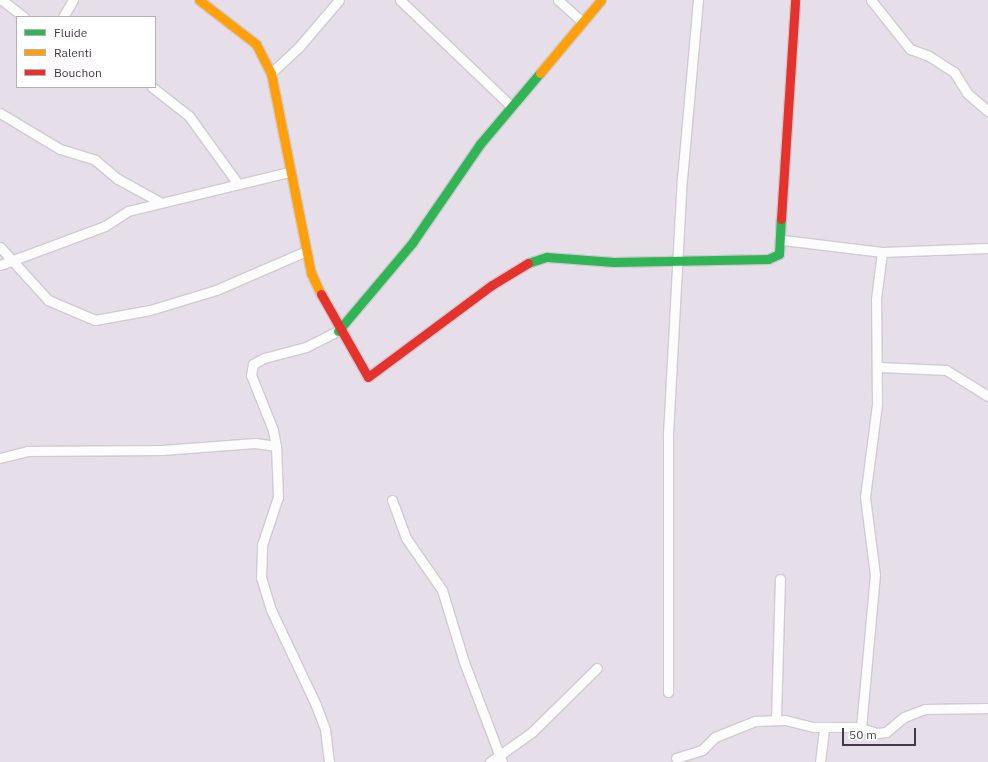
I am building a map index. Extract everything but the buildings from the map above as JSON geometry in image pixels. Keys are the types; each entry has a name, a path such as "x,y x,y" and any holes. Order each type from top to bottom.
{"street":[{"path":"2,0 23,16"},
{"path":"64,16 73,0"},
{"path":"199,0 256,44 271,73 304,252 338,331 368,377 492,285 532,261 547,257 614,262 768,259 779,254 783,240 795,0"},
{"path":"271,73 298,48 339,0"},
{"path":"400,0 510,105"},
{"path":"558,0 581,21"},
{"path":"329,762 324,729 316,705 271,610 261,578 262,545 278,497 276,446 273,430 254,388 253,364 264,358 306,347 338,331 412,244 452,180 510,105 581,21 601,0"},
{"path":"668,692 668,434 677,261 698,0"},
{"path":"871,0 910,49 929,56 954,72 967,93 988,112"},
{"path":"153,88 189,116 238,184"},
{"path":"0,113 60,149 95,160 118,179 158,201"},
{"path":"0,264 100,228 128,211 158,201 289,172"},
{"path":"783,240 882,252 988,248"},
{"path":"0,247 10,260 48,300 84,317 100,320 216,290 304,252"},
{"path":"861,728 875,575 865,497 879,367 876,299 882,252"},
{"path":"879,367 946,370 988,396"},
{"path":"0,458 28,451 162,450 255,443 276,446"},
{"path":"392,500 406,538 442,590 501,759"},
{"path":"776,720 780,579"},
{"path":"490,762 501,759 532,732 597,668"},
{"path":"676,758 702,750 734,728 776,720 824,728 861,728 886,732 904,717 925,709 988,708"},
{"path":"820,762 824,728"}],"shaded area":[{"path":"0,0 988,0 988,762 0,762"}],"traffic: fast":[{"path":"338,331 412,243 480,144 540,73"},
{"path":"528,263 547,257 614,262 768,259 779,254 781,219"}],"traffic: slow":[{"path":"199,0 256,44 271,73 311,273 321,294"},
{"path":"540,73 601,0"}],"traffic: jam":[{"path":"781,219 795,0"},
{"path":"321,294 368,377 492,285 528,263"}]}
